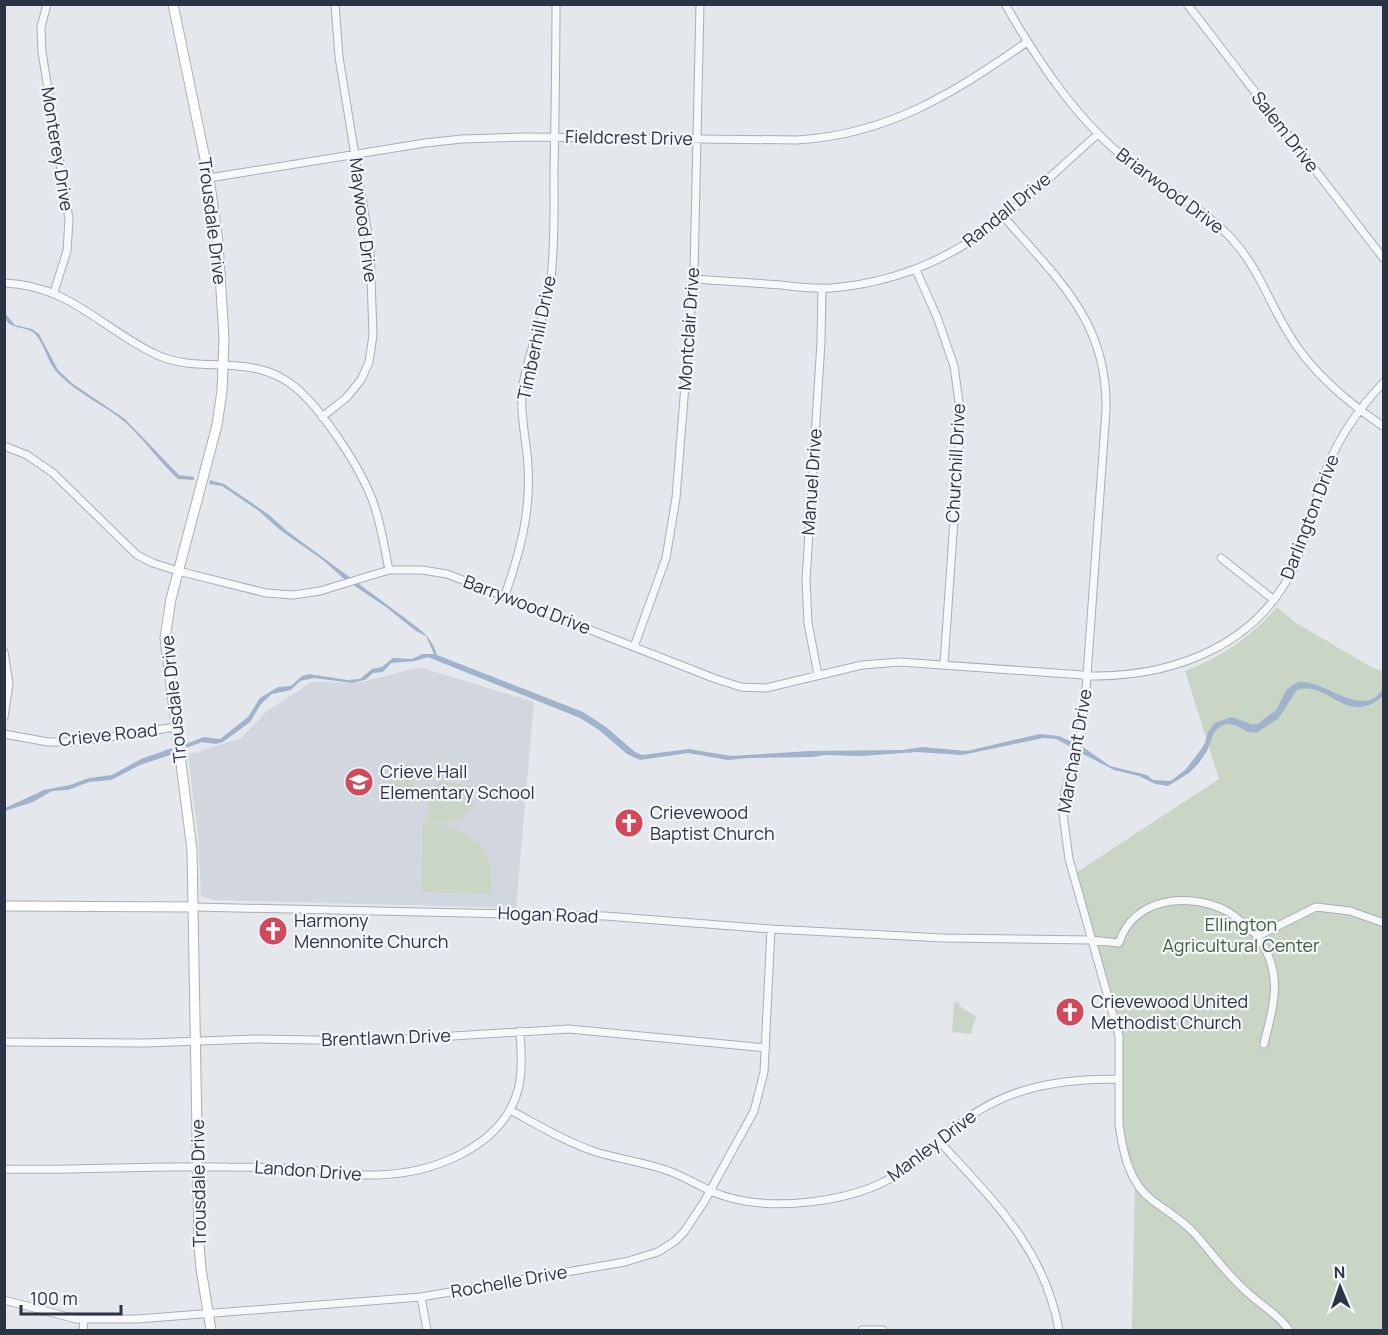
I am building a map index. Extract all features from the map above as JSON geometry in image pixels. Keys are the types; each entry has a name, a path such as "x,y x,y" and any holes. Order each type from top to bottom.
{"street":[{"name":"Monterey Drive","path":"48,4 42,27 42,52 64,184 69,229 64,265 54,292"},
{"name":"Trousdale Drive","path":"173,4 209,178 218,242 224,366 217,425 178,572 165,638 192,850 200,1255 211,1330"},
{"name":"Maywood Drive","path":"322,417 346,398 358,384 368,366 372,348 373,322 370,248 339,57 335,4"},
{"name":"Timberhill Drive","path":"505,596 521,548 527,519 528,467 522,395 530,356 546,307 551,276 556,4"},
{"name":"Montclair Drive","path":"634,646 661,573 671,534 676,498 694,279 700,4"},
{"name":"Briarwood Drive","path":"1005,4 1027,42 1075,108 1098,134 1133,165 1205,215 1231,238 1256,271 1302,355 1321,376 1383,427"},
{"name":"Salem Drive","path":"1186,4 1383,259"},
{"name":"Fieldcrest Drive","path":"209,178 451,140 555,137 806,139 838,135 877,126 917,110 956,90 1027,42"},
{"name":"Randall Drive","path":"694,279 822,288 870,283 916,270 965,246 1004,217 1098,134"},
{"name":"Marchant Drive","path":"1004,217 1058,278 1078,306 1092,333 1103,370 1106,410 1088,675 1082,723 1065,792 1063,814 1067,850 1119,1036 1121,1138 1131,1172 1147,1196 1176,1216 1196,1234 1229,1275 1281,1320 1288,1330"},
{"name":"Churchill Drive","path":"916,270 945,338 956,373 959,395 959,447 944,664"},
{"path":"4,283 54,292 79,305 145,349 162,357 183,364 258,369 283,379 300,392 322,417 370,493 379,521 389,570"},
{"name":"Manuel Drive","path":"818,675 808,623 806,580 821,342 822,288"},
{"name":"Darlington Drive","path":"1088,675 1106,676 1150,672 1205,654 1242,632 1274,600 1295,564 1323,476 1334,451 1360,409 1383,382"},
{"name":"Barrywood Drive","path":"4,446 22,453 53,473 139,556 178,572 274,594 306,594 389,570 422,570 447,574 716,679 748,688 779,686 862,665 885,663 944,664 1088,675"},
{"path":"1221,558 1274,600"},
{"path":"4,652 9,684 4,717"},
{"name":"Crieve Road","path":"4,734 48,742 75,742 176,727"},
{"name":"Hogan Road","path":"4,906 193,907 605,916 771,929 943,938 1091,940 1119,943 1124,930 1139,916 1154,904 1172,900 1202,903 1223,909 1242,921 1258,936"},
{"path":"1264,1044 1276,986 1271,964 1258,936 1316,907 1350,911 1383,922"},
{"name":"Rochelle Drive","path":"4,1300 45,1313 84,1320 208,1314 421,1297 625,1262 653,1255 679,1237 693,1220 754,1111 763,1079 766,1048 771,929"},
{"name":"Brentlawn Drive","path":"4,1042 370,1041 520,1031 583,1030 766,1048"},
{"name":"Landon Drive","path":"4,1169 199,1167 293,1168 365,1175 402,1173 437,1163 476,1145 492,1132 510,1110 519,1084 520,1031"},
{"name":"Manley Drive","path":"510,1110 582,1146 665,1170 735,1199 767,1203 813,1201 841,1197 896,1176 973,1114 1025,1090 1060,1082 1119,1079"},
{"path":"939,1141 1005,1215 1028,1246 1045,1280 1059,1330"},
{"path":"421,1297 427,1330"},
{"path":"83,1330 84,1320"},
{"path":"862,1330 883,1330"}],"shaded area":[{"name":"Crieve Hall Elementary School","path":"419,667 534,702 516,908 213,900 201,896 198,837 188,755 241,738 268,710 312,682 359,683"}],"green space":[{"name":"Ellington Agricultural Center","path":"1277,607 1296,623 1373,668 1383,671 1383,1330 1132,1330 1135,1181 1121,1138 1121,1048 1074,874 1219,779 1185,671 1235,645 1257,628"},
{"path":"402,763 414,763 414,800 401,800 386,790 387,778 393,772 402,773"},
{"path":"440,781 471,786 472,806 462,818 445,822 426,820 432,787"},
{"path":"423,821 453,828 471,836 478,843 489,861 492,894 424,892 421,888"},
{"path":"954,1002 960,1003 959,1006 977,1017 972,1027 972,1034 952,1032"}],"water":[{"path":"4,312 15,325 32,329 39,334 58,370 73,384 125,419 179,475 194,477 194,480 178,479 125,422 63,378 52,366 35,334 12,325 5,318"},
{"path":"210,480 224,484 268,514 287,531 426,636 343,578 259,511 222,486 209,484"},
{"path":"426,636 437,655 583,712 642,755 689,749 731,756 810,751 903,750 922,747 967,751 1040,734 1059,736 1072,742 1071,747 1056,739 1043,738 962,755 917,752 728,760 688,753 640,760 627,754 599,730 580,718 428,657 415,661 391,663 383,672 373,673 365,680 352,683 314,678 300,681 291,690 272,694 261,704 250,722 223,742 216,744 202,742 186,748 186,744 204,737 220,739 248,717 260,698 278,687 291,686 302,676 309,674 348,680 360,679 372,669 382,667 393,658 412,659 422,654 434,654"},
{"path":"1298,682 1320,686 1354,700 1365,701 1374,698 1383,689 1383,696 1370,705 1358,707 1348,706 1319,691 1297,690 1278,719 1256,733 1248,732 1235,725 1221,726 1214,732 1207,751 1198,764 1189,773 1168,786 1114,770 1081,753 1083,747 1110,766 1147,775 1153,780 1171,781 1186,769 1202,748 1208,732 1215,723 1232,717 1251,724 1258,724 1276,710 1287,689"},
{"path":"172,748 173,754 140,765 111,780 89,782 68,790 52,791 33,802 5,811 5,808 44,790 70,785 89,778 112,775 141,759"}],"place":[{"name":"Crieve Hall Elementary School","path":"359,782"},
{"name":"Crievewood Baptist Church","path":"629,823"},
{"name":"Harmony Mennonite Church","path":"273,931"},
{"name":"Crievewood United Methodist Church","path":"1070,1012"}]}
